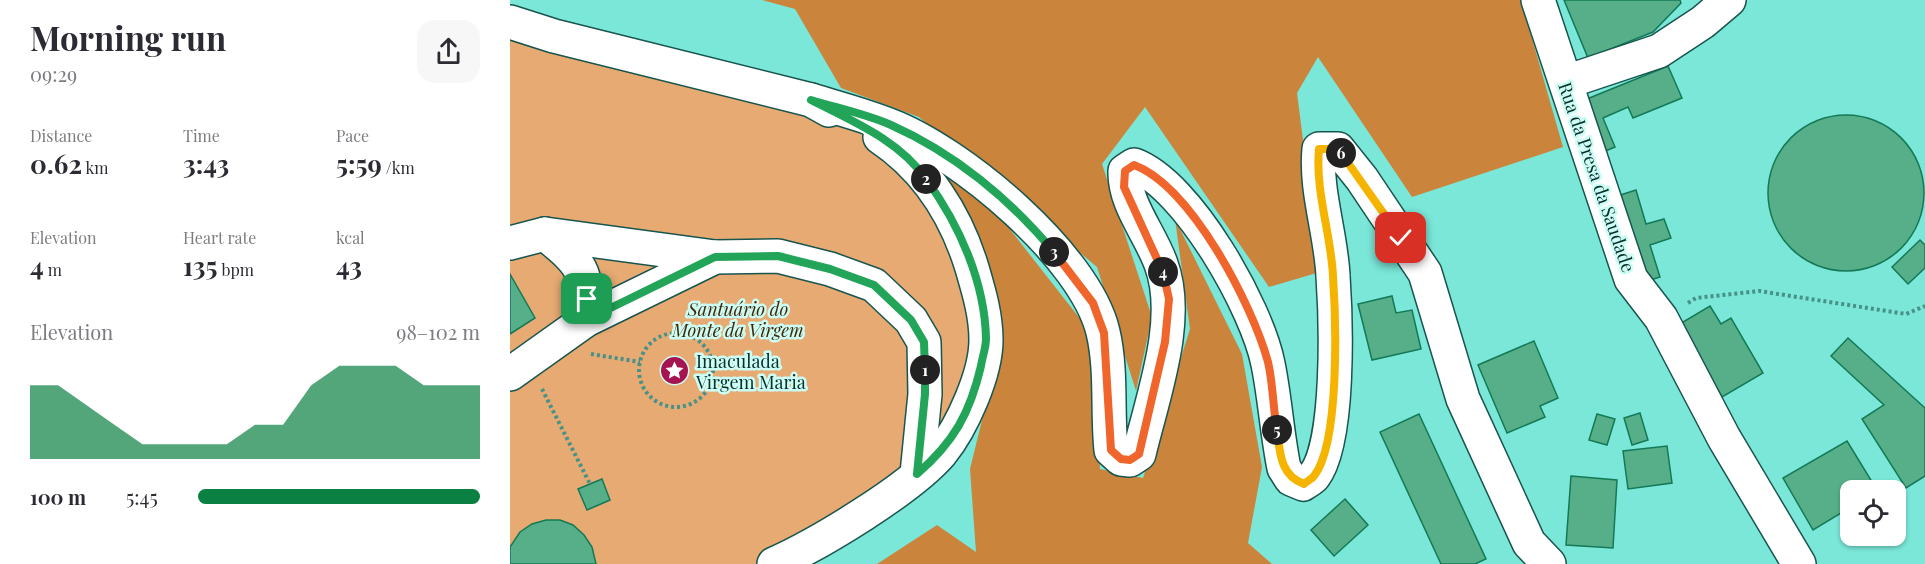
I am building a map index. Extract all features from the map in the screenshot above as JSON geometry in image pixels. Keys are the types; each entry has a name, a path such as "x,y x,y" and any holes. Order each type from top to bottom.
{"street":[{"name":"Rua da Presa da Saudade","path":"1538,0 1631,279 1661,318 1724,438 1799,564"},
{"path":"1566,82 1659,51 1703,22 1729,0"},
{"path":"510,22 554,36 811,100 891,125 968,168 1033,227 1077,279 1093,303 1104,333 1111,450 1121,459 1130,460 1139,454 1165,342 1169,299 1162,265 1124,187 1125,171 1134,165 1148,170 1166,185 1230,269 1268,363 1284,468 1291,479 1304,484 1314,477 1322,460 1331,428 1333,276 1326,213 1317,174 1319,149 1338,149 1362,179 1425,273 1463,399 1529,543 1549,564"},
{"path":"774,564 831,533 917,474 940,454 961,426 976,388 986,341 982,305 967,252 946,206 924,175 899,150 873,132 811,100"},
{"path":"510,243 544,234 715,257 778,256 830,269 874,285 911,320 924,342 925,394 917,474"},
{"path":"544,234 576,259 585,281 586,320"},
{"path":"519,368 586,320 715,257"}],"path":[{"path":"1661,318 1696,298 1759,291 1906,315 1925,306"},
{"path":"673,333 686,334 697,340 706,348 711,360 713,372 707,389 694,402 682,406 670,406 658,402 649,395 639,374 644,351 662,336 673,333"},
{"path":"519,368 590,484"}],"green space":[{"name":"Santuário do Monte da Virgem","path":"510,22 811,100 899,150 982,305 961,426 774,564 510,564"}],"shaded area":[{"path":"762,0 1521,0 1563,147 1412,197 1318,57 1297,93 1320,272 1269,287 1145,107 1102,164 1152,317 1136,391 1097,267 919,117 841,88 795,9"},
{"path":"945,170 994,209 1092,334 1100,469 1143,478 1190,329 1175,219 1242,354 1262,467 1248,543 1272,564 877,564 937,525 976,552 970,469 1000,347 938,180"}],"building":[{"path":"1564,0 1680,0 1681,3 1653,32 1588,58"},
{"path":"1668,66 1682,98 1633,118 1628,107 1603,118 1615,147 1603,152 1582,101"},
{"path":"1846,115 1861,116 1876,121 1901,138 1918,163 1923,178 1923,208 1918,223 1901,248 1876,265 1861,270 1846,271 1831,270 1816,265 1791,248 1774,223 1769,208 1768,193 1769,178 1774,163 1791,138 1816,121 1831,116"},
{"path":"1636,190 1646,224 1664,219 1671,238 1650,245 1660,277 1638,284 1611,198"},
{"path":"1920,240 1925,245 1925,268 1908,284 1892,267"},
{"path":"510,274 535,318 510,334"},
{"path":"1392,296 1396,313 1412,310 1421,349 1372,360 1358,304"},
{"path":"1710,306 1721,324 1731,318 1763,373 1722,397 1678,325"},
{"path":"1848,338 1925,408 1925,476 1906,488 1906,480 1901,480 1862,419 1884,405 1831,356"},
{"path":"1534,341 1558,398 1540,406 1545,417 1507,433 1478,365"},
{"path":"1640,413 1648,440 1632,445 1624,418"},
{"path":"1419,414 1486,559 1475,564 1441,564 1380,432"},
{"path":"1597,414 1615,419 1607,445 1589,440"},
{"path":"1847,441 1871,480 1840,480 1840,514 1813,530 1783,478"},
{"path":"1667,446 1672,483 1628,489 1623,451"},
{"path":"1571,476 1617,480 1613,548 1566,545"},
{"path":"602,479 610,500 587,510 578,489"},
{"path":"1345,499 1368,525 1334,556 1311,530"},
{"path":"546,520 560,520 573,525 592,547 596,564 510,564 510,547 520,532 532,524"}],"place":[{"name":"Imaculada Virgem Maria","path":"675,371"}],"route":[{"path":"587,299 586,320 715,257 778,256 830,269 874,285 911,320 924,342 925,394 917,474 940,454 961,426 976,388 986,341 982,305 967,252 946,206 924,175 899,150 873,132 811,100 891,125 968,168 1033,227 1077,279 1093,303 1104,333 1111,450 1121,459 1130,460 1139,454 1165,342 1169,299 1162,265 1124,187 1125,171 1134,165 1148,170 1166,185 1230,269 1256,327 1268,363 1284,468 1291,479 1304,484 1314,477 1322,460 1331,428 1333,276 1326,213 1317,174 1319,149 1338,149 1362,179 1401,238"}]}
